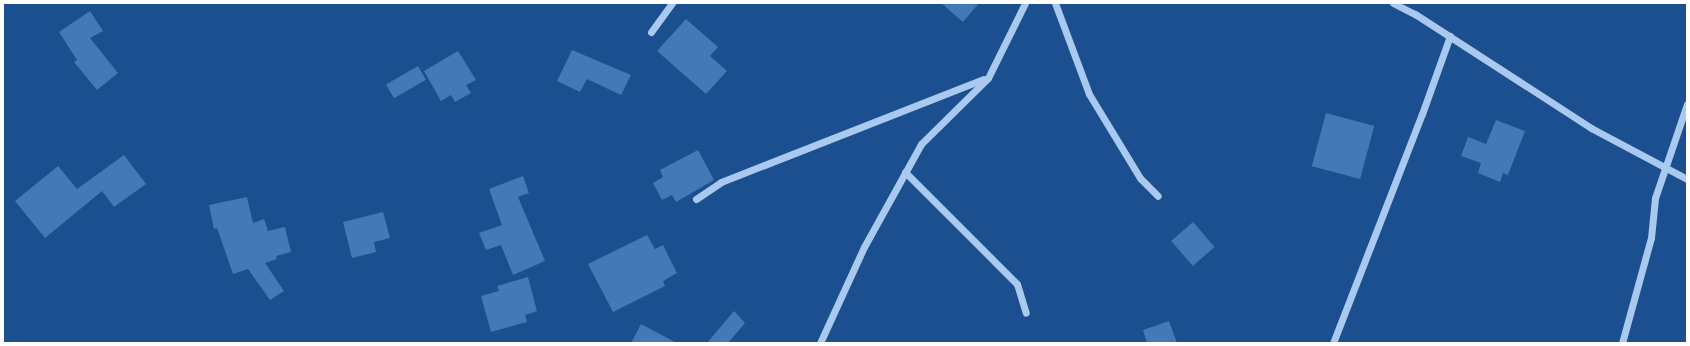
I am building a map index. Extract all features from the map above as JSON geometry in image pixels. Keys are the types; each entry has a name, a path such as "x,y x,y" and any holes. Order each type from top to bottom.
{"street":[{"path":"650,32 672,3"},
{"path":"820,343 864,247 921,144 988,78 1025,3"},
{"path":"1055,3 1089,94 1140,178 1158,196"},
{"path":"1393,3 1450,36 1591,128 1687,179"},
{"path":"1333,343 1422,114 1450,36"},
{"path":"696,199 721,182 988,78"},
{"path":"1622,343 1652,238 1656,198 1664,166 1687,104"},
{"path":"905,172 1017,284 1026,313"}],"building":[{"path":"941,3 979,3 963,22"},
{"path":"90,11 103,31 90,38 118,73 97,90 74,62 77,60 59,32"},
{"path":"686,19 718,47 710,56 727,71 706,94 657,51"},
{"path":"572,50 631,75 621,95 587,79 580,92 557,81"},
{"path":"458,51 476,80 466,85 471,93 455,102 451,95 441,101 424,71"},
{"path":"418,66 426,80 394,98 386,84"},
{"path":"1326,113 1374,126 1360,179 1312,166"},
{"path":"1496,120 1525,131 1508,175 1503,173 1500,182 1478,173 1481,163 1461,156 1468,137 1486,144"},
{"path":"698,150 714,180 676,202 672,195 662,200 653,183 663,177 660,170"},
{"path":"124,155 146,184 114,207 102,191 45,238 15,201 58,166 77,189"},
{"path":"523,176 529,193 518,197 545,261 513,275 501,245 486,250 479,233 502,225 489,189"},
{"path":"247,197 253,223 264,219 268,231 285,227 291,252 276,256 277,259 265,263 284,291 270,300 248,269 233,274 217,228 214,229 209,205"},
{"path":"383,212 390,238 374,242 376,252 352,258 343,222"},
{"path":"1193,222 1215,247 1193,266 1171,241"},
{"path":"647,235 655,249 663,245 677,273 663,281 665,286 613,312 588,264"},
{"path":"528,277 537,311 525,315 527,322 491,332 481,296 499,291 497,286"},
{"path":"734,311 745,323 728,343 707,343"},
{"path":"1169,321 1177,343 1147,343 1143,330"},
{"path":"641,324 677,343 631,343"}]}
